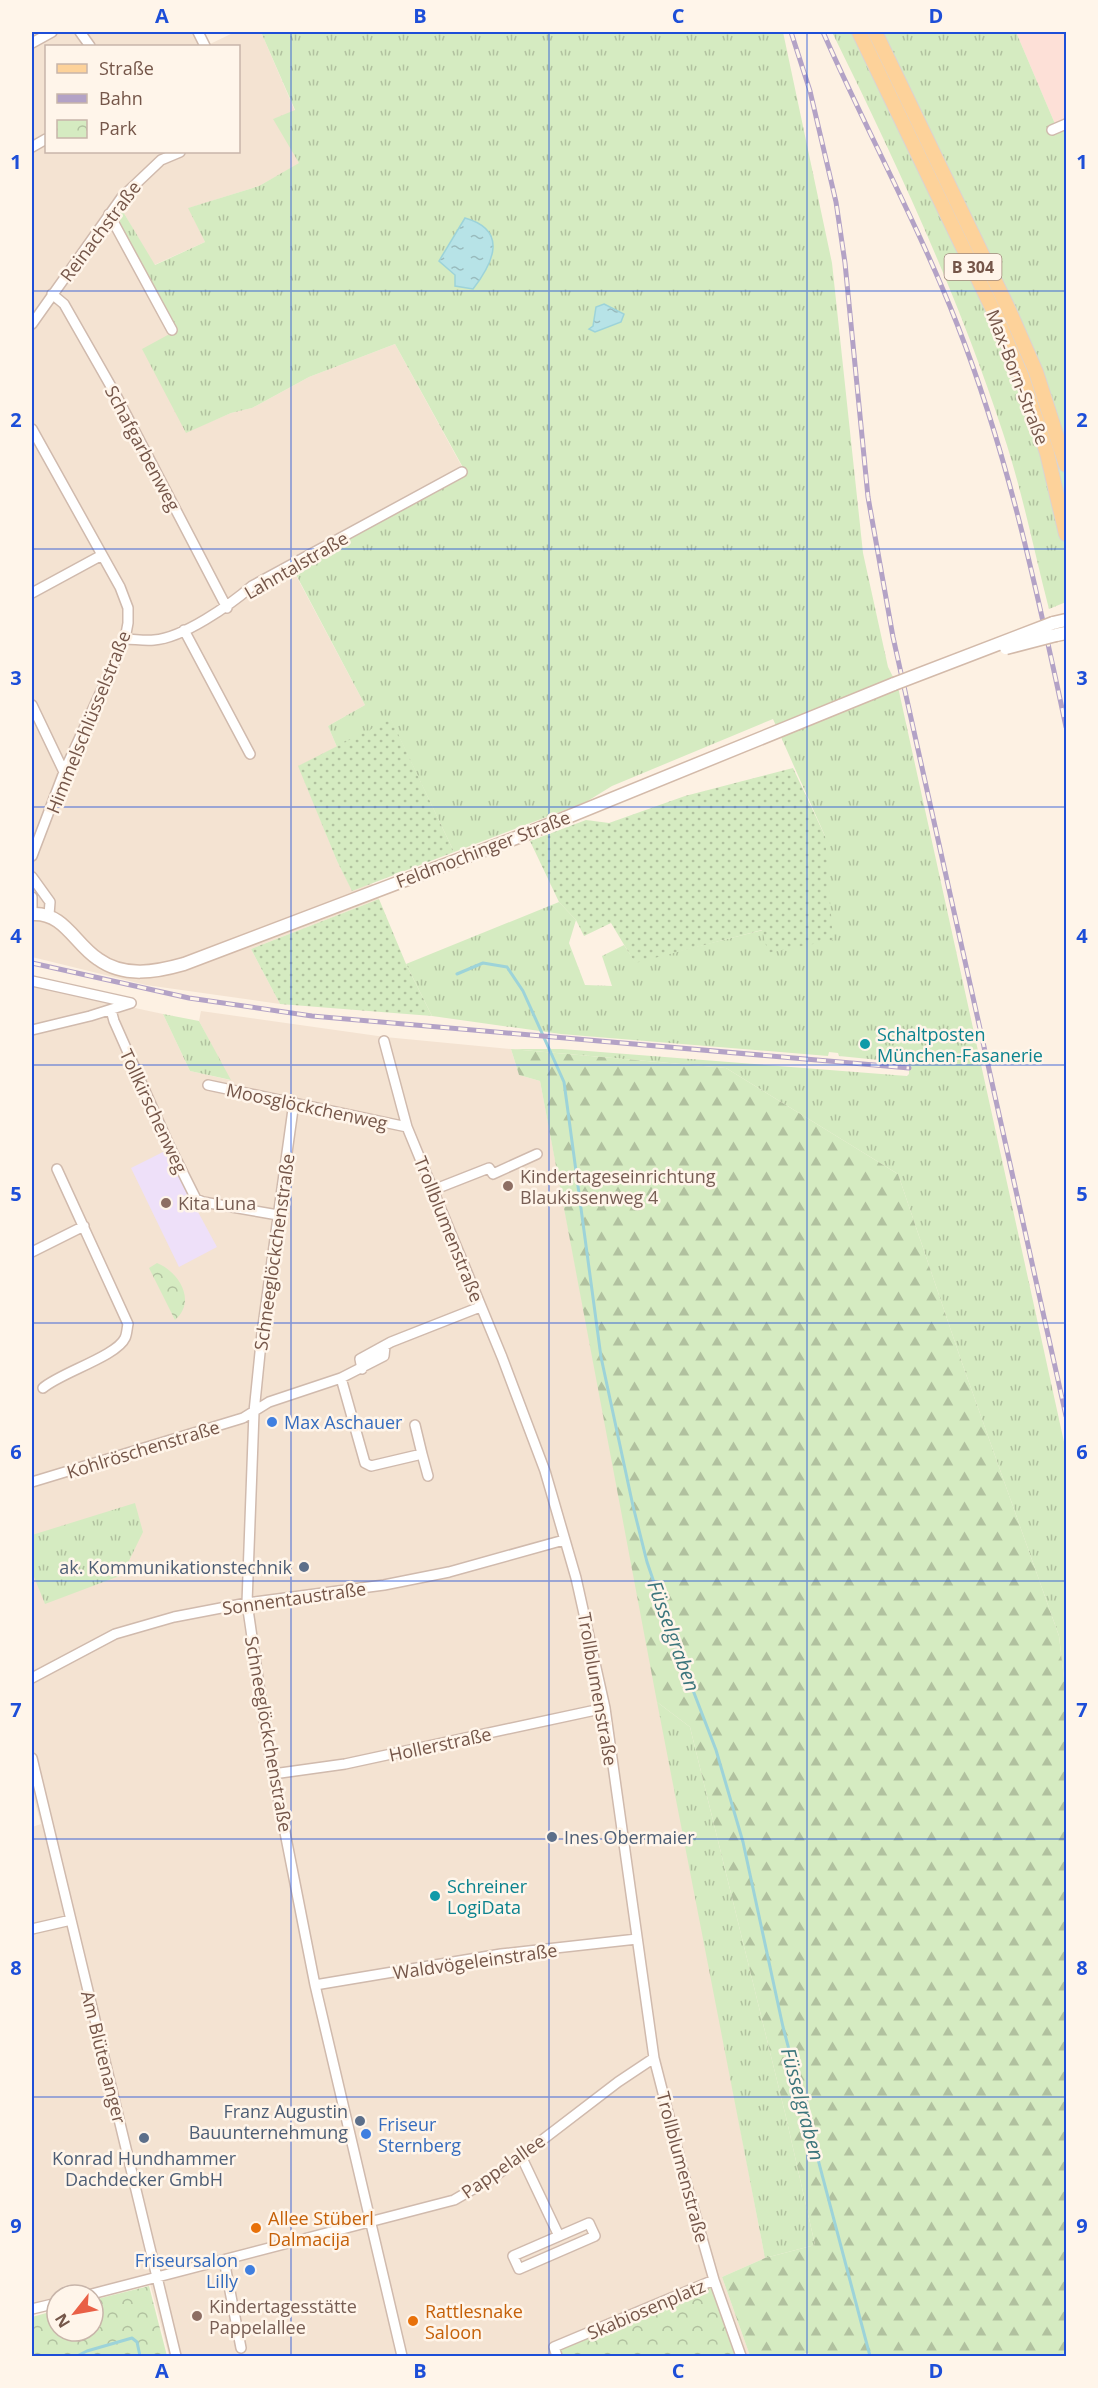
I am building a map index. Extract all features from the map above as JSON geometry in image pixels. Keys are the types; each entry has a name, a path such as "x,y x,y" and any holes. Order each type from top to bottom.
{"main road":[{"name":"Max-Born-Straße","path":"859,32 990,304 1022,377 1047,453 1066,534"},
{"name":"Max-Born-Straße","path":"875,32 957,197 1008,308 1036,372 1066,465"},
{"name":"Feldmochinger Straße","path":"32,914 48,915 62,922 99,960 119,969 139,972 160,971 184,964 521,836 894,684 1066,620"},
{"name":"Feldmochinger Straße","path":"943,666 1061,634"}],"street":[{"path":"32,43 52,32"},
{"path":"80,32 89,45"},
{"path":"1052,130 1066,124"},
{"name":"Reinachstraße","path":"32,324 109,214 134,183 158,156 174,153"},
{"path":"109,214 172,330"},
{"name":"Schafgarbenweg","path":"52,294 64,304 117,397 226,608"},
{"name":"Himmelschlüsselstraße","path":"32,429 120,587 128,608 125,639 64,772 32,856"},
{"name":"Lahntalstraße","path":"125,639 153,640 184,630 226,608 252,586 462,472"},
{"path":"32,593 102,555"},
{"path":"184,630 250,754"},
{"path":"32,705 64,772"},
{"path":"32,877 50,902 48,915"},
{"path":"32,897 32,914"},
{"path":"32,981 131,1003 32,1030"},
{"name":"Tollkirschenweg","path":"111,1010 138,1079 191,1192 203,1202 278,1215"},
{"name":"Trollblumenstraße","path":"384,1041 407,1127 542,1462 583,1607 605,1708 654,2058 714,2280 741,2356"},
{"name":"Moosglöckchenweg","path":"208,1085 407,1127"},
{"name":"Schneeglöckchenstraße","path":"294,1102 262,1333 254,1412 247,1603 273,1774 315,1985 402,2356"},
{"path":"433,1190 489,1168 493,1174 537,1154"},
{"path":"43,1388 53,1380 114,1349 125,1340 128,1324 57,1169"},
{"path":"32,1252 84,1226"},
{"name":"Kohlröschenstraße","path":"32,1482 243,1418 269,1402 362,1369 384,1356 385,1346 480,1307"},
{"path":"341,1378 365,1462 371,1466 422,1454"},
{"path":"415,1425 428,1476"},
{"name":"Sonnentaustraße","path":"32,1678 122,1632 174,1617 247,1603 384,1586 449,1572 564,1540"},
{"name":"Hollerstraße","path":"273,1774 345,1764 605,1708"},
{"name":"Am Blütenanger","path":"32,1758 176,2356"},
{"path":"32,1929 70,1920"},
{"name":"Waldvögeleinstraße","path":"315,1985 501,1954 636,1939"},
{"name":"Pappelallee","path":"105,2291 454,2200 494,2177 618,2082 654,2058"},
{"path":"521,2156 559,2236"},
{"path":"589,2223 595,2236 519,2269 513,2256 559,2236 589,2223"},
{"path":"224,2260 241,2348"},
{"name":"Skabiosenplatz","path":"557,2356 554,2347 714,2280"}],"shaded area":[{"path":"32,32 203,32 210,44 235,32 261,32 295,111 274,119 300,163 259,186 189,208 205,242 154,265 122,210 115,218 175,331 167,394 186,432 231,413 252,408 309,377 395,344 466,474 292,568 365,705 328,726 337,747 299,766 337,861 352,890 372,883 379,899 251,949 280,1004 146,985 32,957"},
{"path":"1016,32 1066,32 1066,119 1055,124"},
{"path":"32,986 163,1014 190,1071 230,1080 199,1021 201,1011 385,1037 511,1049 519,1075 540,1081 765,2258 722,2277 750,2356 736,2356 711,2286 561,2356 169,2356 150,2284 105,2295 105,2283 45,2283 45,2310 32,2314 32,1827 41,1824 34,1799 32,1800"},
{"path":"165,1151 217,1247 179,1267 131,1168"}],"green space":[{"path":"261,32 783,32 832,263 863,553 888,667 898,687 1066,1451 1066,1695 1059,1636 898,1174 726,1068 511,1049 562,1049 907,1076 909,1063 839,1056 838,1053 829,1052 828,1056 561,1034 432,1016 406,964 559,902 576,920 569,943 585,985 612,986 602,956 624,945 635,962 763,930 825,836 773,719 612,786 586,802 454,852 391,720 337,747 328,726 365,705 292,567 466,473 395,344 309,377 252,408 231,413 186,433 142,349 175,331 115,218 122,210 155,265 205,242 188,208 259,186 299,163 273,119 295,110"},
{"path":"832,32 1016,32 1058,131 1066,128 1066,602 1049,609 1010,455 966,330 925,230"},
{"path":"391,719 454,852 352,891 337,861 298,766"},
{"path":"793,768 825,836 833,940 768,953 762,930 635,963 611,923 584,936 576,920 559,902 530,841 586,820 609,823 685,796"},
{"path":"379,899 406,964 432,1016 280,1004 251,949"},
{"path":"163,1014 199,1021 231,1080 190,1071"},
{"path":"511,1049 726,1068 898,1174 1059,1636 1066,1695 1066,2356 810,2356 808,2353 794,2356 750,2356 722,2277 765,2258 815,2245 786,2117 690,1727 657,1702 540,1081 519,1075"},
{"path":"157,1263 165,1267 178,1280 185,1296 185,1304 175,1320 149,1268"},
{"path":"135,1503 143,1532 122,1575 45,1604 32,1572 32,1535"},
{"path":"657,1702 690,1727 786,2117 815,2245 765,2258"},
{"path":"711,2285 736,2356 561,2356 559,2348"},
{"path":"149,2286 167,2356 32,2356 32,2317 45,2313 45,2343 105,2343 105,2297"}],"water":[{"path":"465,218 479,223 492,239 491,258 473,289 455,286 455,275 439,261"},
{"path":"604,304 624,314 621,322 595,332 589,329 593,326 596,307"}],"waterway":[{"name":"Füsselgraben","path":"457,974 483,963 507,967 523,991 564,1082 601,1357 633,1506 647,1562 674,1641 716,1750 743,1842 783,2027 870,2356"},
{"path":"77,2356 132,2338 137,2342 140,2356"}],"railway":[{"path":"791,32 810,91 836,202 845,263 868,497 893,637 1066,1416"},
{"path":"823,32 926,250 975,373 1020,523 1066,727"},
{"path":"32,963 189,998 312,1016 909,1068"}],"place":[{"name":"Schaltposten München-Fasanerie","path":"865,1044"},
{"name":"Kindertageseinrichtung Blaukissenweg 4","path":"508,1186"},
{"name":"Kita Luna","path":"166,1203"},
{"name":"Max Aschauer","path":"272,1422"},
{"name":"ak. Kommunikationstechnik","path":"304,1567"},
{"name":"Ines Obermaier","path":"552,1837"},
{"name":"Schreiner LogiData","path":"435,1896"},
{"name":"Franz Augustin Bauunternehmung","path":"360,2121"},
{"name":"Friseur Sternberg","path":"366,2134"},
{"name":"Konrad Hundhammer Dachdecker GmbH","path":"144,2138"},
{"name":"Allee Stüberl Dalmacija","path":"256,2228"},
{"name":"Friseursalon Lilly","path":"250,2270"},
{"name":"Kindertagesstätte Pappelallee","path":"197,2316"},
{"name":"Rattlesnake Saloon","path":"413,2321"}]}
